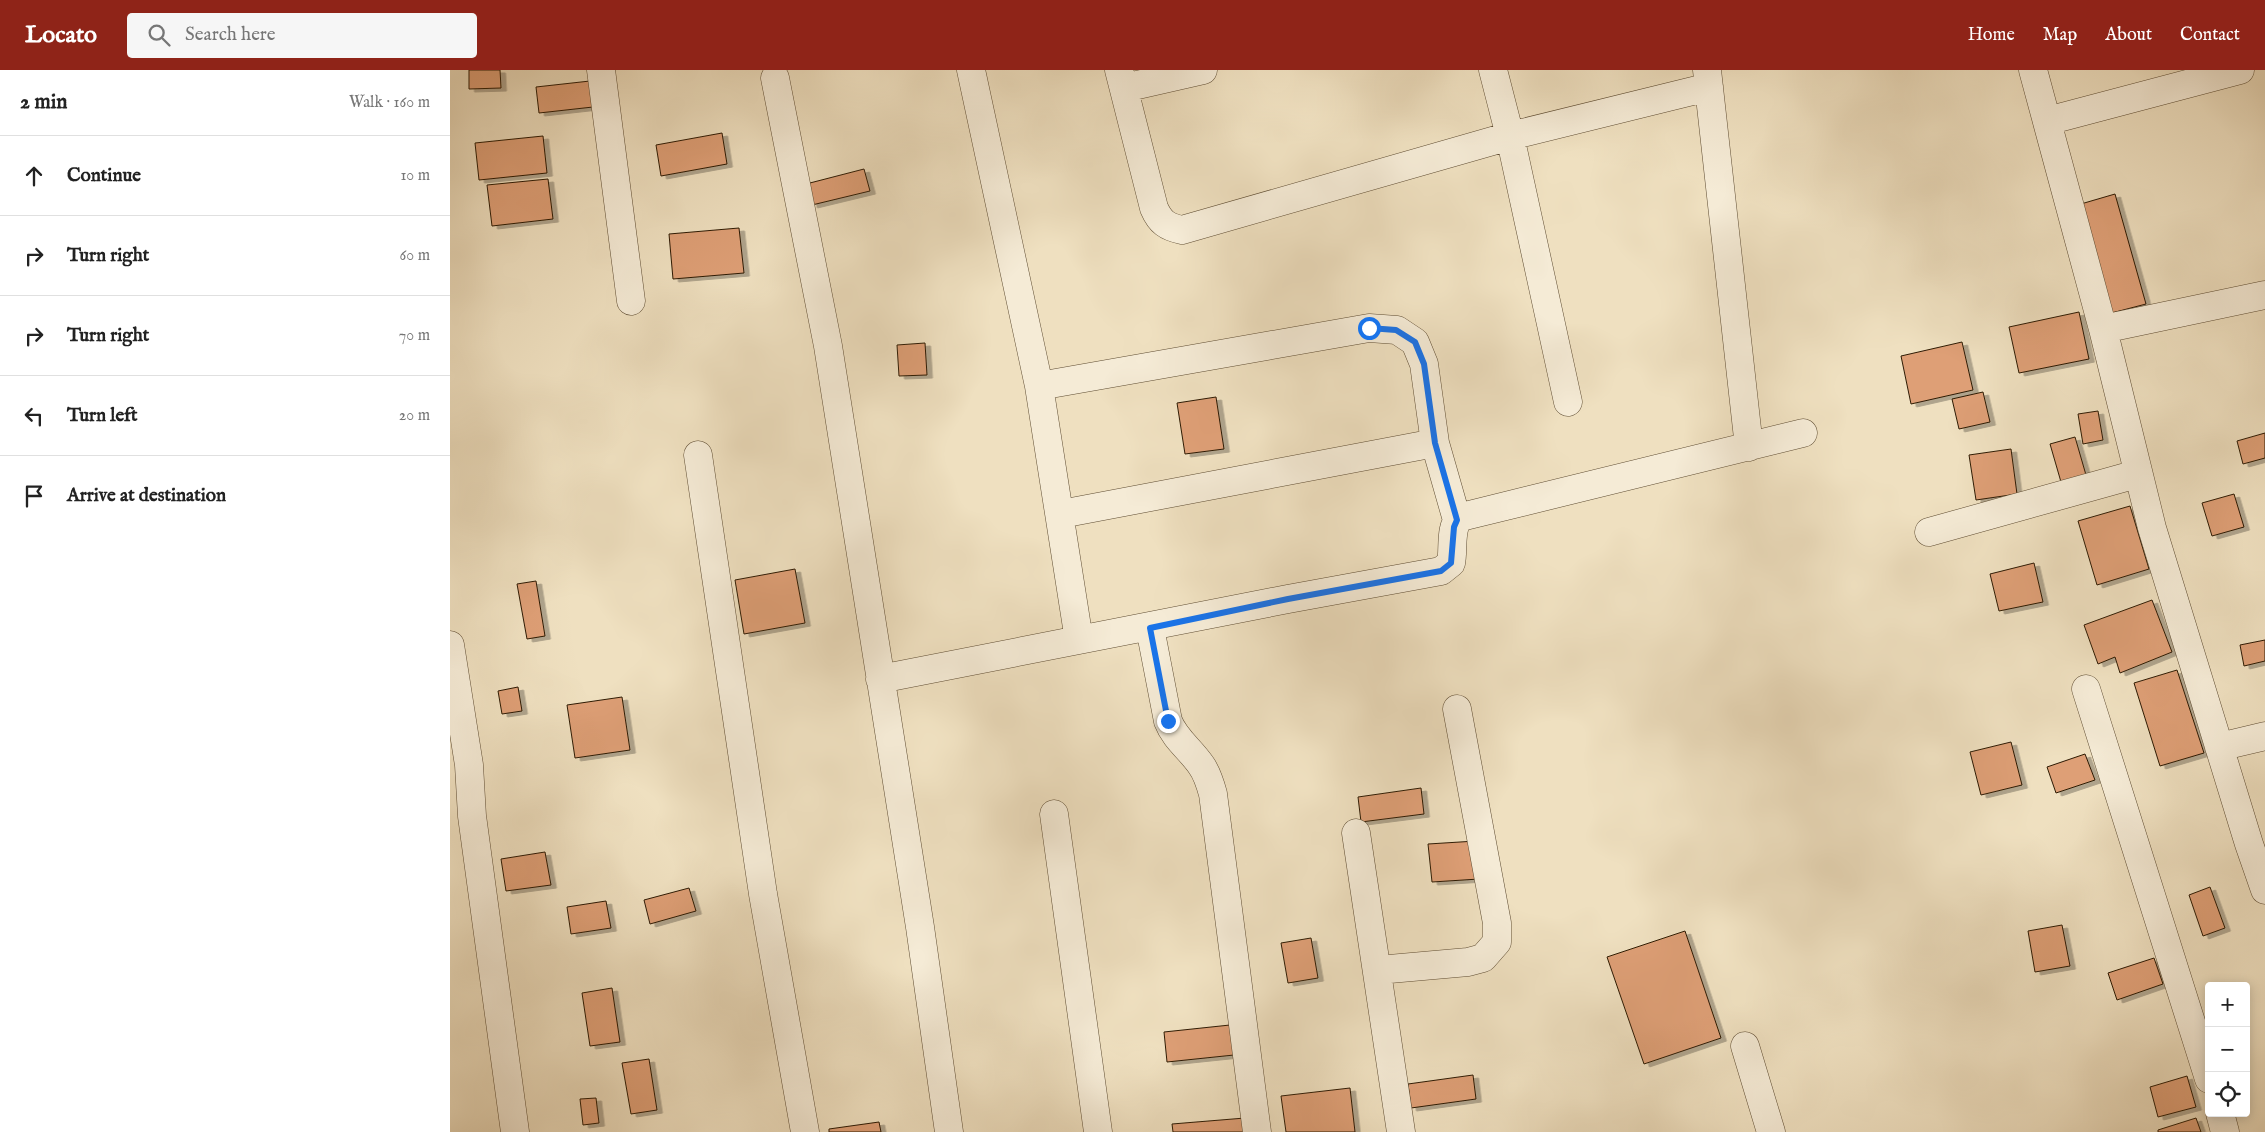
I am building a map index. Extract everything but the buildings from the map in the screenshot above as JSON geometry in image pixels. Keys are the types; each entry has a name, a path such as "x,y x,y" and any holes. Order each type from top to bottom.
{"street":[{"path":"601,70 631,301"},
{"path":"971,70 1040,386 1079,640"},
{"path":"1204,70 1121,79 1154,208 1159,219 1169,228 1182,230 1708,78 1749,447"},
{"path":"1493,70 1510,136 1568,402"},
{"path":"2033,70 2103,328 2137,474 2248,844 2265,890"},
{"path":"2047,121 2240,70"},
{"path":"775,78 812,276 828,346 920,927 950,1132"},
{"path":"2103,328 2265,295"},
{"path":"1040,386 1369,328 1396,330 1415,342 1424,364 1435,443 1457,520"},
{"path":"880,679 1441,571 1451,563 1454,527 1457,520 1461,517 1804,433"},
{"path":"1061,514 1435,443"},
{"path":"698,455 763,894 805,1132"},
{"path":"1928,532 2137,474"},
{"path":"1150,628 1168,721 1172,731 1201,764 1213,794 1257,1132"},
{"path":"451,654 469,766 472,816 515,1132"},
{"path":"2086,689 2207,1072"},
{"path":"1378,970 1468,962 1483,958 1497,942 1497,922 1457,709"},
{"path":"2219,748 2265,736"},
{"path":"1054,814 1098,1132"},
{"path":"1356,833 1401,1132"},
{"path":"1745,1046 1771,1132"},
{"path":"2221,1117 2226,1132"}],"route":[{"path":"1168,721 1150,628 1288,599 1441,571 1451,563 1454,527 1457,520 1435,443 1424,364 1415,342 1396,330 1369,328"}]}
